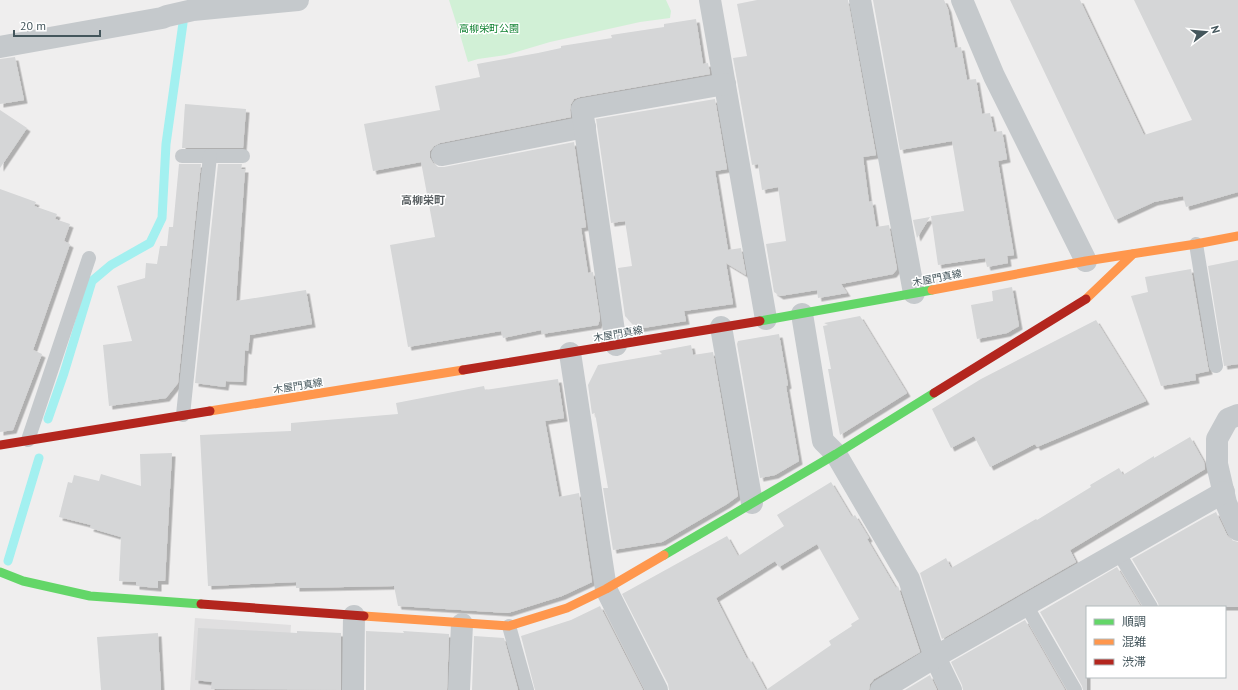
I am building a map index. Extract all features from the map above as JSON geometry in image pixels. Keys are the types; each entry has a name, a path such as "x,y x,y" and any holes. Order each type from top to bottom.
{"main road":[{"name":"木屋門真線","path":"0,445 802,314 1086,261 1238,236"},
{"path":"0,572 23,581 90,596 462,624 509,626 567,608 606,589 836,454 1086,298 1133,254"}],"street":[{"path":"0,47 162,18 169,8 193,10 298,0"},
{"path":"710,0 766,319"},
{"path":"860,0 914,293"},
{"path":"962,0 994,76 1086,261"},
{"path":"616,345 582,109 725,84"},
{"path":"442,154 585,127"},
{"path":"802,314 823,441 836,454 909,579 935,657 951,690"},
{"path":"721,327 752,503"},
{"path":"570,353 606,589 657,690"},
{"path":"1238,415 1228,420 1217,438 1217,464 1226,503 1238,530"},
{"path":"881,690 935,657 1224,492"},
{"path":"353,690 354,616"},
{"path":"459,690 462,624"}],"lane":[{"path":"182,156 243,156"},
{"path":"183,415 210,156"},
{"path":"1196,244 1216,366"},
{"path":"28,440 89,258"},
{"path":"1118,552 1150,606"},
{"path":"1026,605 1075,690"},
{"path":"509,626 527,690"}],"shaded area":[{"path":"195,618 291,625 287,690 190,690"}],"green space":[{"name":"高柳栄町公園","path":"449,0 666,0 671,11 670,18 640,22 550,42 506,55 468,62"}],"building":[{"path":"757,0 848,0 876,155 863,157 869,202 872,201 876,227 889,225 897,269 893,274 841,284 847,293 818,298 817,290 780,296 774,292 766,244 786,241 778,187 762,190 758,164 752,165 733,58 747,56 737,4"},
{"path":"873,0 944,0 948,9 955,48 961,47 967,80 976,79 982,114 990,113 994,132 1002,131 1007,159 998,161 1014,255 1007,256 1008,263 987,267 985,258 938,265 931,216 964,211 952,141 900,150"},
{"path":"1010,0 1080,0 1144,135 1192,120 1134,0 1238,0 1238,192 1186,207 1183,196 1154,202 1115,220"},
{"path":"696,19 703,64 708,63 710,74 580,97 574,99 571,104 571,117 440,143 434,146 430,151 430,158 433,163 438,167 444,167 574,142 586,227 581,228 588,273 593,272 600,319 598,325 542,334 541,330 503,338 501,331 408,347 390,245 435,237 421,162 373,171 364,124 440,110 435,86 480,77 477,64 538,53 561,48 561,46 612,38 611,35 664,27 664,24"},
{"path":"15,57 24,100 0,104 0,59"},
{"path":"715,99 727,169 715,171 728,250 741,248 746,275 726,263 733,304 684,311 686,321 637,329 625,316 618,268 632,266 625,221 611,223 596,119"},
{"path":"185,104 246,109 243,148 182,148"},
{"path":"0,110 27,128 0,168"},
{"path":"179,164 201,164 178,383 166,398 109,406 103,345 132,341 117,286 145,278 146,263 157,264 160,246 167,246 169,227 173,227"},
{"path":"218,164 242,164 241,169 245,169 236,301 306,290 312,324 250,335 248,351 245,350 243,382 226,381 225,387 195,383"},
{"path":"0,189 36,202 34,206 57,214 55,219 70,224 64,241 70,244 33,350 42,354 13,430 0,432"},
{"path":"930,217 917,238 913,220"},
{"path":"1238,260 1238,364 1224,366 1208,266"},
{"path":"1191,269 1209,371 1195,374 1196,380 1161,386 1131,296 1148,292 1145,277"},
{"path":"1012,287 1019,326 1007,333 977,339 971,305 993,301 992,291"},
{"path":"860,316 907,393 840,435 828,369 831,369 823,326 828,325 824,323"},
{"path":"1096,320 1146,401 1037,447 1035,444 990,467 974,436 951,448 932,409 981,379"},
{"path":"779,334 799,461 775,475 760,478 737,344 738,341"},
{"path":"691,345 693,355 713,352 738,496 662,542 613,550 603,488 608,488 595,413 592,414 588,385 598,365 662,354 659,351"},
{"path":"558,379 564,418 545,421 559,497 579,493 592,582 562,596 508,613 398,606 394,586 296,588 296,582 208,586 200,435 291,431 291,423 398,414 396,403 484,386 485,390"},
{"path":"1190,437 1204,462 1205,469 1070,550 1076,562 942,639 920,573 946,558 951,568 1036,519 1037,520 1119,468 1123,475 1154,456 1154,458"},
{"path":"172,453 165,581 158,581 158,588 136,586 136,582 119,581 121,537 90,528 91,525 59,517 68,482 72,483 74,475 99,481 101,474 141,486 140,454"},
{"path":"831,482 852,517 855,515 869,538 867,539 896,588 898,586 920,652 874,679 870,684 869,690 766,690 669,690 668,684 622,594 727,536 738,556 784,526 777,515","holes":["817,544 859,619 851,624 852,626 829,641 831,645 766,690 749,658 747,659 716,598 775,561 779,567"]},
{"path":"1216,512 1227,535 1231,540 1238,542 1238,607 1159,606 1132,559"},
{"path":"1117,567 1140,606 1086,606 1087,690 1083,690 1040,612"},
{"path":"600,606 643,690 535,690 521,636 571,620"},
{"path":"1025,620 1065,690 963,690 951,662"},
{"path":"198,628 297,633 297,631 341,633 341,690 211,689 212,682 195,680"},
{"path":"366,631 404,633 403,631 449,634 447,690 366,690"},
{"path":"158,633 161,690 101,690 97,637"},
{"path":"474,636 504,638 518,690 472,690"},
{"path":"930,675 937,690 905,690"}],"waterway":[{"path":"48,419 64,373 92,281 111,265 150,243 162,218 166,144 183,23"},
{"path":"8,561 39,458"}],"traffic: fast":[{"path":"760,321 932,290"},
{"path":"664,555 836,454 934,393"},
{"path":"0,572 23,581 90,596 201,604"}],"traffic: slow":[{"path":"932,290 1086,261 1238,236"},
{"path":"1086,299 1133,254"},
{"path":"210,411 463,370"},
{"path":"364,616 509,626 567,608 606,589 664,555"}],"traffic: jam":[{"path":"934,393 1086,299"},
{"path":"463,370 760,321"},
{"path":"0,445 210,411"},
{"path":"201,604 364,616"}],"district":[{"name":"高柳栄町","path":"423,200"}]}
